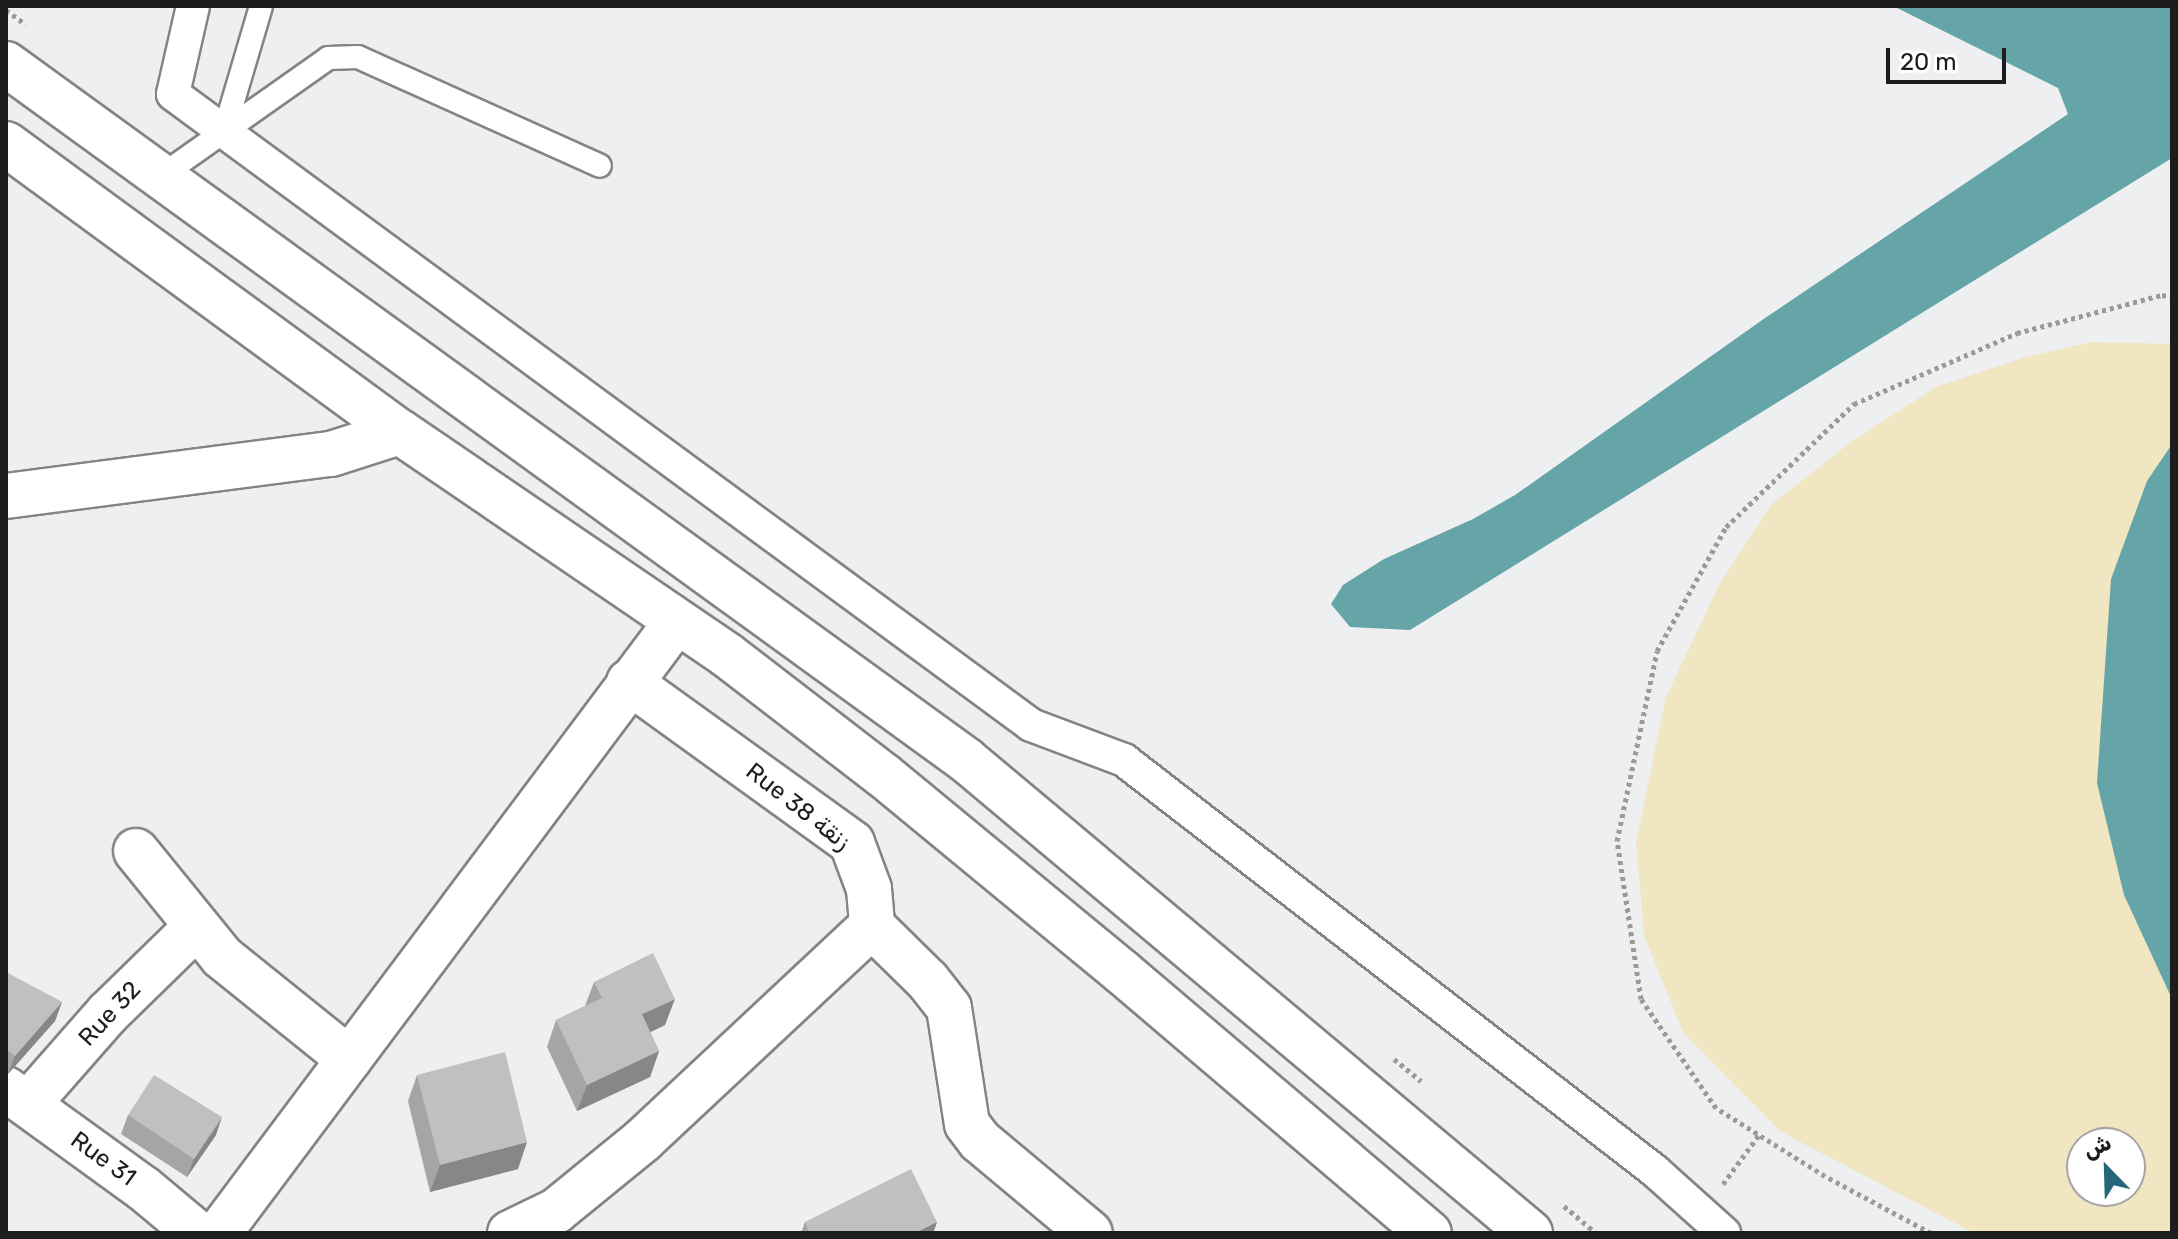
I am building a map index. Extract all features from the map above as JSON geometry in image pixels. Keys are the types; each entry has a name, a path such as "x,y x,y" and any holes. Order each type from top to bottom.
{"main road":[{"path":"6,64 966,760 1530,1233"},
{"path":"6,144 400,432 677,621 893,784 1429,1233"},
{"path":"6,496 331,454 400,432"},
{"path":"219,1233 248,1200 349,1059 677,621"},
{"name":"Rue 38 زنقة","path":"629,682 852,843 869,889 872,926"},
{"path":"136,851 195,928 222,957 349,1059"},
{"path":"510,1233 556,1211 643,1140 872,926 928,981 949,1008 967,1124 980,1141 1090,1233"},
{"name":"Rue 32","path":"17,1097 195,928"},
{"name":"Rue 31","path":"17,1097 143,1188 197,1233"}],"street":[{"path":"193,6 173,94 1031,725 1124,760 1655,1171 1724,1233"}],"lane":[{"path":"224,132 261,6"},
{"path":"161,176 328,58 358,57 600,166"}],"path":[{"path":"1931,1233 1825,1176 1716,1108 1641,999 1617,841 1657,651 1726,527 1854,404 2017,333 2162,295 2172,297"}],"sand":[{"path":"2092,342 2172,344 2172,444 2147,481 2124,895 2172,999 2172,1233 1974,1233 1781,1132 1684,1034 1644,936 1636,842 1666,697 1720,583 1771,505 1851,442 1936,387 2026,357"}],"water":[{"path":"1893,6 2172,6 2172,158 1410,630 1350,627 1331,604 1343,585 1384,559 1473,519 1515,495 1765,318 2068,114 2058,88"},
{"path":"2172,444 2172,999 2124,895 2097,783 2111,579 2147,481"}],"building":[{"path":"653,953 675,999 642,1014 659,1051 587,1085 556,1020 602,998 594,982"},
{"path":"6,972 62,1002 15,1056 6,1049"},
{"path":"505,1052 527,1142 440,1165 417,1075"},
{"path":"154,1075 222,1117 194,1159 128,1115"},
{"path":"911,1169 937,1222 915,1233 810,1233 805,1222"}]}
